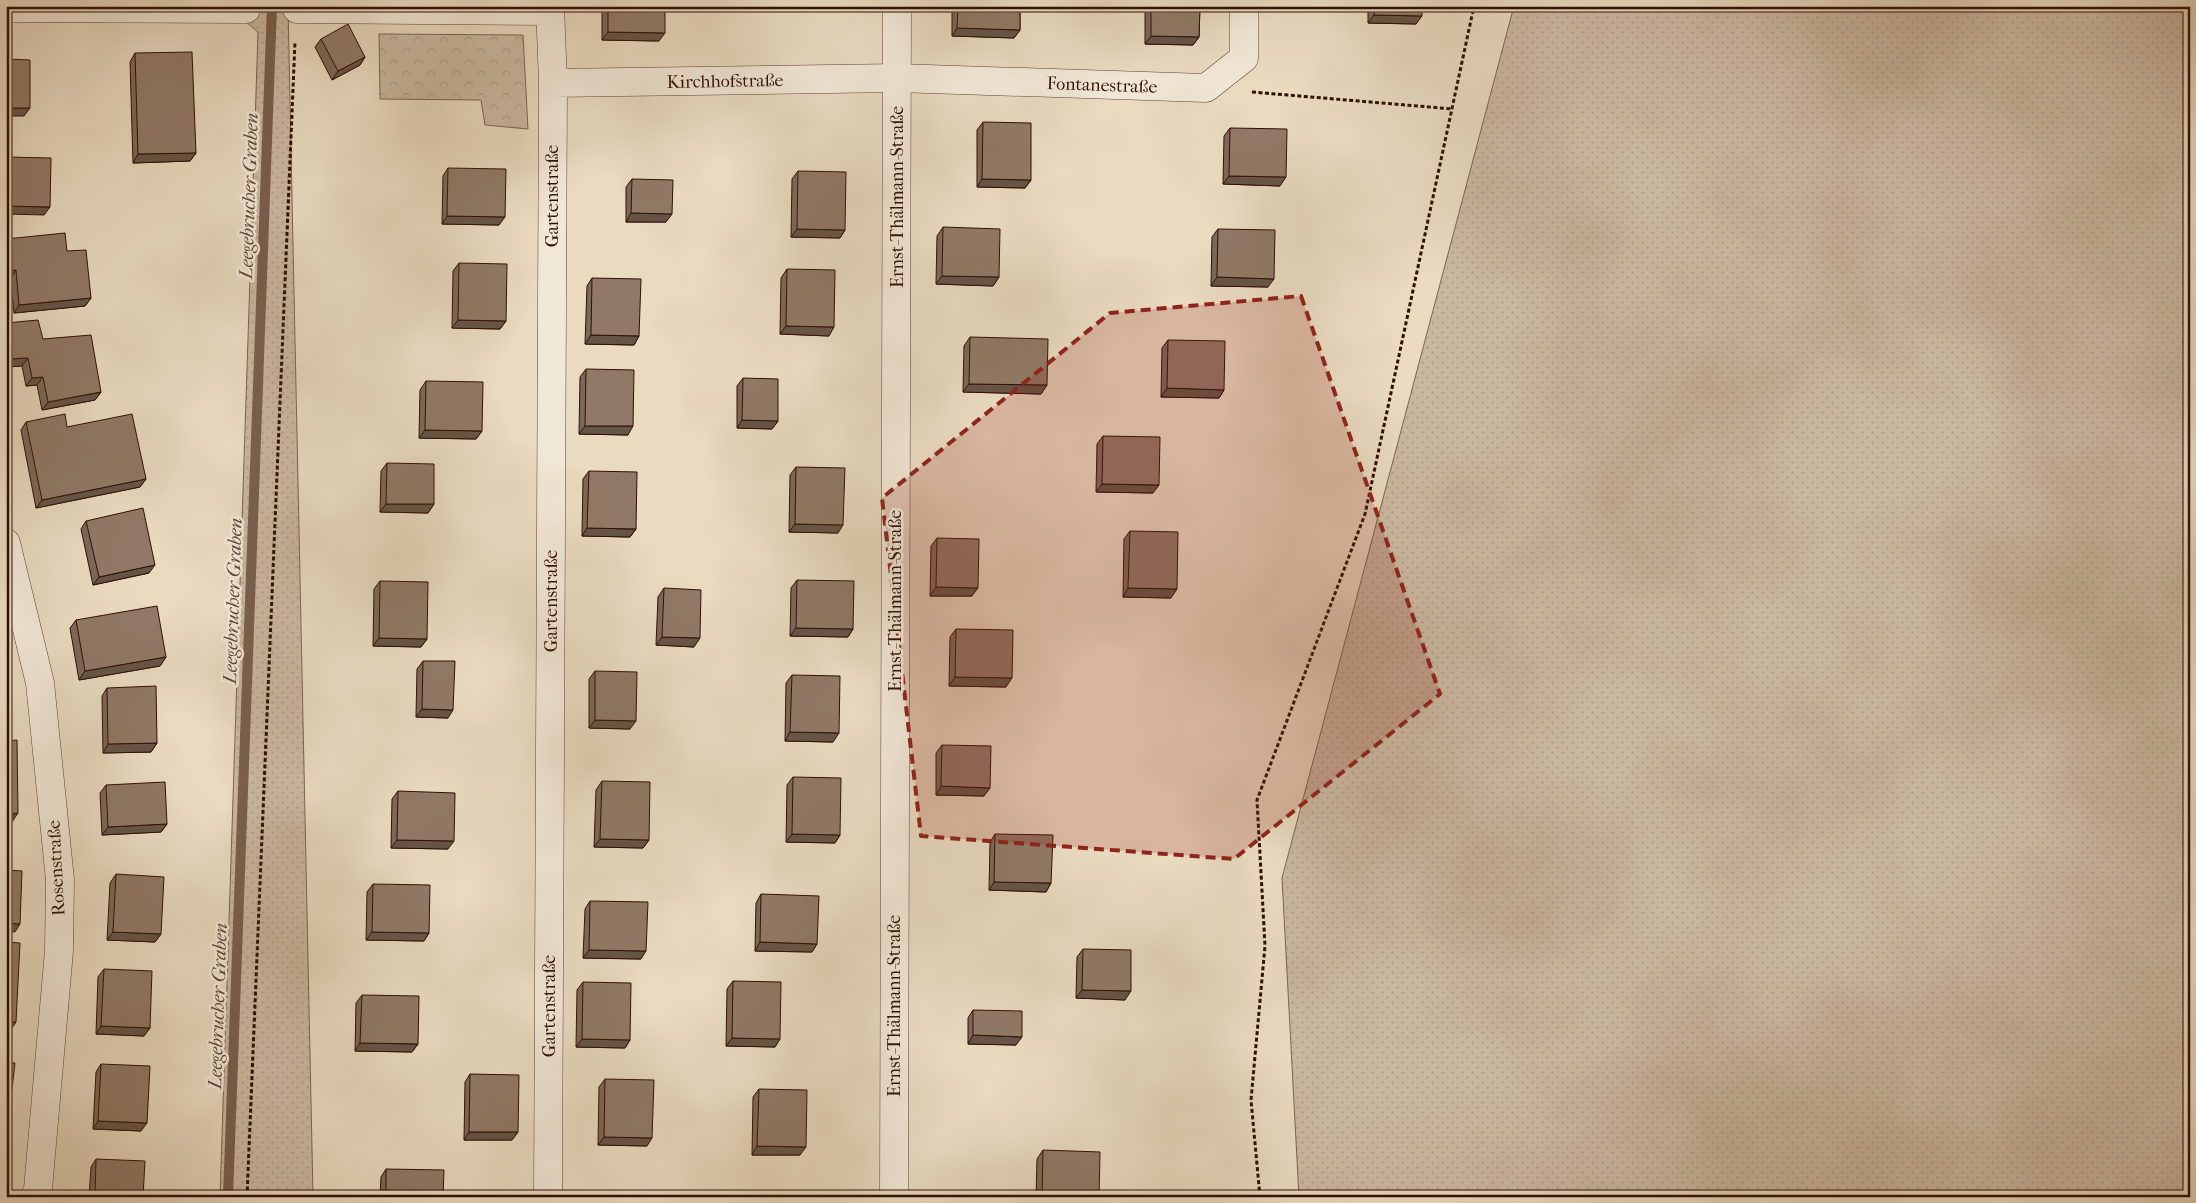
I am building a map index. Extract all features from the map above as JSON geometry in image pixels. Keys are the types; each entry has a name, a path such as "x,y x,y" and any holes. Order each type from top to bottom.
{"street":[{"name":"Ernst-Thälmann-Straße","path":"894,1197 897,6"},
{"path":"1206,88 1244,58 1244,6"},
{"path":"6,8 246,9"},
{"path":"296,9 550,9"},
{"name":"Gartenstraße","path":"548,1197 553,83 550,9"},
{"name":"Kirchhofstraße","path":"553,83 897,78"},
{"name":"Fontanestraße","path":"897,78 1206,88"},
{"name":"Rosenstraße","path":"6,543 40,683 60,880 58,970 43,1142 38,1189 35,1197"}],"path":[{"path":"1260,1197 1251,1100 1265,946 1257,800 1365,514 1474,6"},
{"path":"247,1197 296,9"},
{"path":"1206,88 1453,109"}],"highlighted area":[{"path":"1301,296 1440,694 1234,859 921,836 882,498 1110,313"}],"green space":[{"path":"227,6 288,6 313,1197 220,1197 258,32"},
{"path":"1514,6 2190,6 2190,1197 1299,1197 1282,878"},
{"path":"379,34 523,35 528,129 485,125 481,100 380,99"}],"building":[{"path":"608,6 665,6 665,33 608,32"},
{"path":"958,6 1020,6 1020,30 957,28"},
{"path":"1151,6 1200,6 1199,37 1151,36"},
{"path":"1374,6 1422,6 1422,16 1374,15"},
{"path":"348,24 365,57 338,71 321,39"},
{"path":"192,52 196,153 138,154 135,53"},
{"path":"6,59 30,60 30,108 6,108"},
{"path":"983,122 1031,123 1031,180 982,179"},
{"path":"1230,128 1287,129 1286,177 1229,176"},
{"path":"6,157 51,158 50,207 6,206"},
{"path":"448,168 506,169 505,217 447,216"},
{"path":"798,171 846,172 845,230 797,229"},
{"path":"632,179 673,180 672,214 631,213"},
{"path":"943,227 1000,229 999,277 942,276"},
{"path":"1218,229 1275,230 1274,279 1217,277"},
{"path":"65,233 67,251 86,250 91,298 19,305 16,270 6,272 6,239"},
{"path":"459,263 507,264 506,321 458,320"},
{"path":"787,269 835,270 834,327 786,326"},
{"path":"592,278 641,279 639,336 591,335"},
{"path":"38,320 43,339 91,335 101,392 48,402 43,377 32,378 28,358 9,359 6,347 6,323"},
{"path":"970,337 1048,339 1047,385 969,384"},
{"path":"1168,340 1225,341 1224,390 1167,388"},
{"path":"586,369 634,370 633,426 585,426"},
{"path":"743,378 778,379 778,421 742,420"},
{"path":"426,381 483,382 482,431 425,430"},
{"path":"65,414 67,427 132,414 146,479 42,500 26,422"},
{"path":"1103,436 1160,437 1159,485 1102,484"},
{"path":"387,463 434,464 434,504 386,504"},
{"path":"796,467 845,468 843,525 795,524"},
{"path":"589,471 637,472 636,529 587,528"},
{"path":"143,508 155,565 99,577 86,521"},
{"path":"1130,531 1178,532 1177,589 1128,588"},
{"path":"937,538 979,539 978,588 936,587"},
{"path":"797,580 854,581 853,629 796,628"},
{"path":"380,581 428,582 427,639 379,638"},
{"path":"664,588 701,590 700,638 662,637"},
{"path":"157,606 166,657 85,671 76,620"},
{"path":"956,629 1013,630 1012,678 955,677"},
{"path":"423,661 455,661 453,710 422,709"},
{"path":"595,671 637,672 636,721 595,720"},
{"path":"792,675 840,676 839,733 790,732"},
{"path":"156,686 157,743 108,744 107,688"},
{"path":"17,740 18,813 6,815 6,741"},
{"path":"942,745 991,746 990,788 941,786"},
{"path":"793,777 841,778 840,835 792,834"},
{"path":"602,781 650,782 649,840 600,839"},
{"path":"165,782 167,824 108,827 106,785"},
{"path":"398,791 455,793 454,841 397,840"},
{"path":"995,834 1053,835 1051,883 994,882"},
{"path":"6,870 22,871 20,924 6,923"},
{"path":"116,874 164,877 161,934 113,932"},
{"path":"373,884 430,885 429,933 372,932"},
{"path":"761,894 819,896 817,944 760,942"},
{"path":"590,901 648,902 646,951 589,950"},
{"path":"6,942 20,943 16,1022 6,1022"},
{"path":"1083,949 1131,950 1131,991 1082,990"},
{"path":"104,969 152,971 150,1028 101,1026"},
{"path":"733,981 781,982 780,1039 732,1038"},
{"path":"583,982 631,983 630,1040 582,1039"},
{"path":"362,995 419,996 418,1044 360,1043"},
{"path":"973,1010 1022,1011 1022,1037 973,1035"},
{"path":"6,1062 15,1063 6,1142"},
{"path":"101,1064 150,1066 147,1123 98,1121"},
{"path":"470,1074 519,1075 518,1132 469,1132"},
{"path":"605,1079 654,1080 652,1138 604,1137"},
{"path":"759,1089 807,1090 806,1147 757,1146"},
{"path":"1043,1150 1100,1152 1099,1197 1042,1197"},
{"path":"96,1159 145,1161 143,1197 95,1197"},
{"path":"386,1169 444,1170 443,1197 386,1197"},
{"path":"596,1194 644,1194 644,1197 596,1197"}],"waterway":[{"name":"Leegebrucher Graben","path":"228,1197 272,6"}]}
